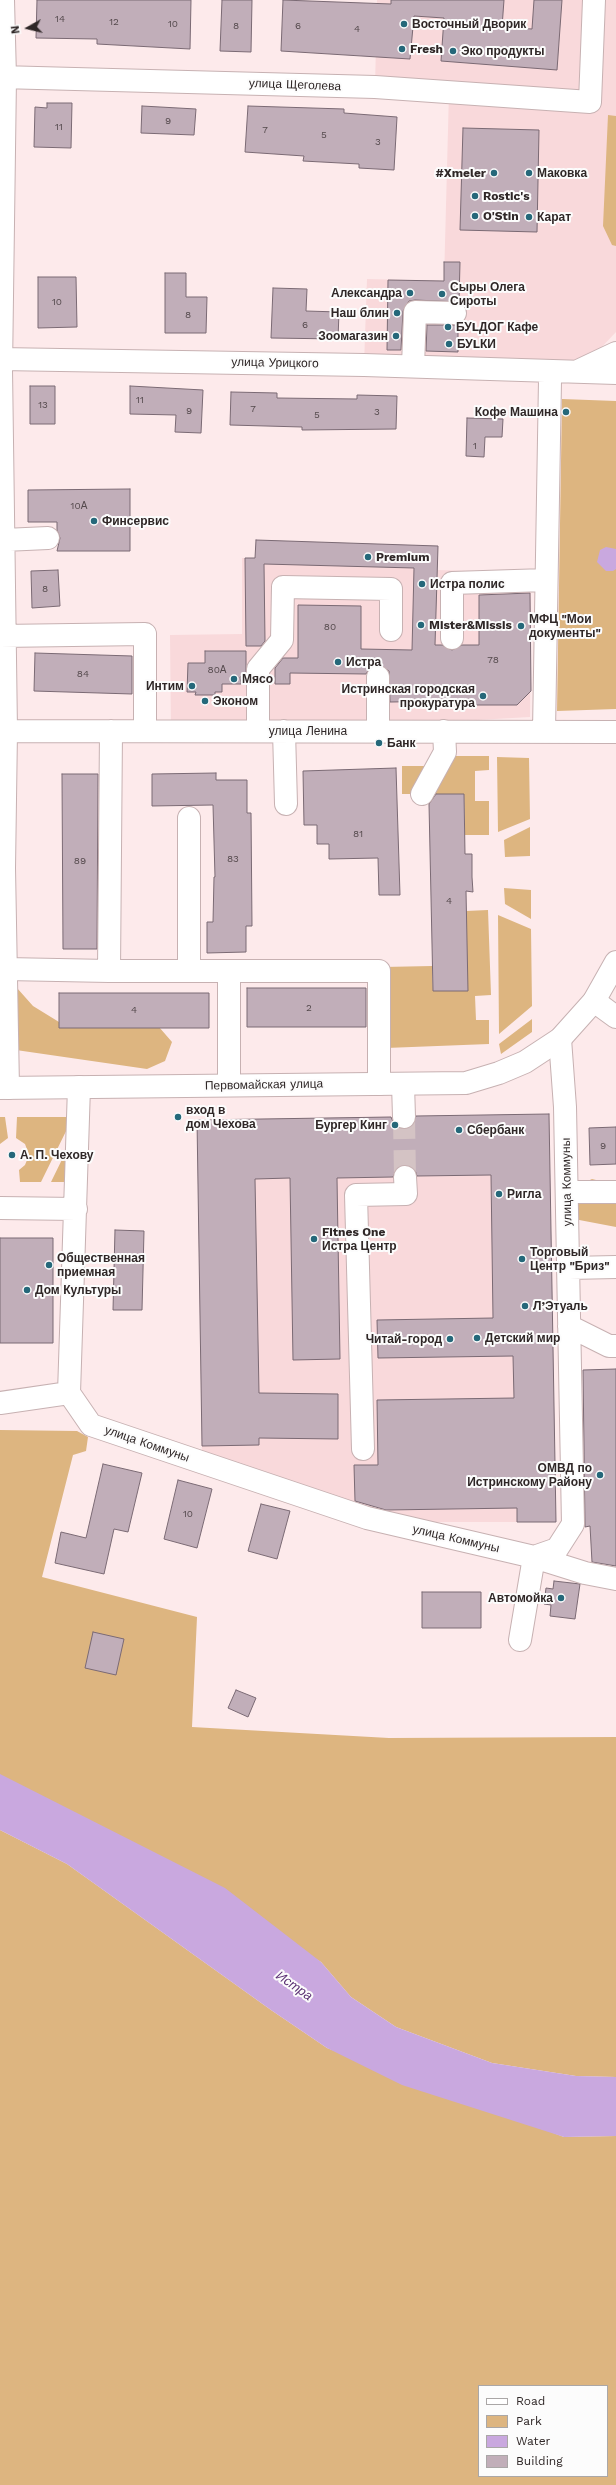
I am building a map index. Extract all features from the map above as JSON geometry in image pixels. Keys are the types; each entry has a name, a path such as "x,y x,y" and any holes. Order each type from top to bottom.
{"street":[{"path":"3,0 0,359 4,540 2,636 2,868 6,969 4,1088"},
{"name":"улица Щеголева","path":"3,77 375,87 590,102 594,0"},
{"path":"413,366 415,312 455,313"},
{"path":"579,371 616,353"},
{"name":"улица Урицкого","path":"0,359 413,366 550,375 579,371 616,373"},
{"path":"544,731 550,375"},
{"path":"4,540 48,538"},
{"path":"452,638 452,583 546,580"},
{"path":"258,731 258,669 282,640 283,587 391,589 391,630"},
{"path":"2,636 145,634 145,731"},
{"path":"378,677 378,731"},
{"name":"улица Ленина","path":"3,731 616,732"},
{"path":"109,971 111,731"},
{"path":"284,731 286,804"},
{"path":"422,794 445,752 444,731"},
{"path":"189,818 189,971"},
{"name":"Первомайская улица","path":"4,1088 466,1083 499,1073 525,1062 560,1039 594,1000 616,962"},
{"path":"6,969 109,971 379,971 379,1084"},
{"path":"229,971 229,1085"},
{"path":"594,1000 616,1017"},
{"name":"улица Коммуны","path":"534,1557 557,1549 573,1524 565,1107 560,1039"},
{"path":"403,1084 404,1116"},
{"path":"0,1402 69,1393 79,1087"},
{"path":"363,1449 356,1195 406,1194 405,1177"},
{"path":"567,1192 616,1192"},
{"path":"0,1208 76,1209"},
{"path":"568,1268 616,1267"},
{"path":"569,1326 609,1346 616,1346"},
{"name":"улица Коммуны","path":"69,1393 91,1426 367,1518 534,1557 585,1573 616,1579"},
{"path":"520,1640 534,1557"}],"shaded area":[{"path":"377,0 616,0 616,332 579,371 364,365 367,279 444,281 449,92 375,87"},
{"path":"256,540 438,546 437,570 514,572 531,591 530,717 284,731 171,731 170,635 242,634 242,558 255,558"},
{"path":"549,1114 556,1522 405,1522 202,1459 197,1120"}],"green space":[{"path":"608,115 616,116 616,246 612,245 603,226"},
{"path":"562,399 616,401 616,709 557,711"},
{"path":"446,756 489,756 489,770 475,771 475,801 489,801 489,835 465,835 464,794 402,794 402,766 446,766"},
{"path":"497,757 529,758 530,819 498,832"},
{"path":"530,827 530,856 505,857 504,840"},
{"path":"504,888 531,890 531,919 505,904"},
{"path":"488,910 491,995 475,996 476,1020 489,1020 489,1044 386,1048 383,967 432,966 433,991 467,991 466,911"},
{"path":"498,915 531,929 532,1006 499,1034"},
{"path":"17,988 33,1006 59,1022 159,1027 172,1042 165,1061 147,1069 9,1049"},
{"path":"532,1019 532,1032 501,1054 499,1044"},
{"path":"0,1117 5,1117 8,1138 0,1144"},
{"path":"17,1117 73,1117 41,1182 20,1182 19,1170 25,1165 29,1155 25,1144 16,1138"},
{"path":"73,1137 73,1182 51,1182"},
{"path":"592,1179 616,1185 616,1227 574,1219 573,1188"},
{"path":"0,1430 77,1431 88,1437 86,1451 73,1455 42,1577 197,1617 192,1727 389,1738 616,1737 616,2077 576,2076 492,2063 396,2027 351,1997 321,1962 0,1777"},
{"path":"0,1830 67,1864 271,2010 327,2048 564,2137 616,2136 616,2485 0,2485"}],"water":[{"path":"606,547 616,549 616,569 613,571 606,571 597,562 600,550"},
{"path":"0,1774 225,1888 321,1962 351,1997 396,2027 492,2063 576,2076 616,2077 616,2136 564,2137 402,2085 327,2048 271,2010 67,1864 0,1830"}],"building":[{"path":"37,0 191,0 190,49 97,44 97,39 36,38"},
{"path":"222,0 252,0 251,52 220,51"},
{"path":"283,0 391,4 391,0 504,0 502,27 532,29 534,0 562,0 557,70 441,61 444,18 414,16 410,59 281,51"},
{"path":"47,103 72,103 71,148 34,147 35,107 47,108"},
{"path":"142,106 196,109 194,135 141,133"},
{"path":"248,106 344,109 344,113 397,117 394,170 359,168 359,164 303,161 304,156 245,152"},
{"path":"463,128 539,130 537,232 460,230"},
{"path":"444,262 460,262 459,302 409,301 403,311 401,350 387,350 388,280 444,281"},
{"path":"165,273 186,273 186,297 207,297 206,333 165,333"},
{"path":"38,277 76,277 77,327 38,328"},
{"path":"273,288 307,289 306,311 339,312 338,339 271,338"},
{"path":"427,325 458,325 458,352 426,351"},
{"path":"30,386 55,386 55,424 30,424"},
{"path":"130,386 203,390 201,433 175,432 176,415 130,414"},
{"path":"231,392 277,393 277,398 357,399 357,395 397,396 396,429 302,430 302,427 230,425"},
{"path":"467,418 503,419 502,437 485,437 484,457 466,456"},
{"path":"130,489 130,551 57,551 60,538 57,530 57,522 28,522 28,490"},
{"path":"256,540 438,546 435,645 442,645 452,650 462,645 479,645 479,595 530,593 531,691 517,705 455,705 455,701 390,702 389,671 378,665 371,666 366,674 290,673 290,684 275,684 275,668 283,658 298,658 298,605 361,606 361,649 412,650 414,568 264,564 265,641 261,646 246,646 245,558 255,558"},
{"path":"58,570 60,606 32,608 31,571"},
{"path":"205,651 246,651 246,676 240,677 241,684 222,684 222,692 215,692 215,695 195,695 196,692 187,692 188,663 205,663"},
{"path":"35,653 132,656 132,694 34,691"},
{"path":"396,768 400,895 379,895 378,858 329,859 329,844 317,844 317,825 304,825 303,771"},
{"path":"216,773 216,780 247,780 247,813 251,813 252,926 246,926 246,952 207,953 207,922 213,922 215,877 213,805 152,806 152,774"},
{"path":"62,774 98,774 97,949 63,949"},
{"path":"436,794 464,794 465,854 472,854 473,892 466,891 468,991 433,991 429,804"},
{"path":"247,988 366,988 366,1027 247,1027"},
{"path":"59,993 209,993 209,1028 59,1028"},
{"name":"Торговый Центр \"Бриз\"","path":"549,1114 556,1522 517,1522 517,1508 386,1510 355,1501 354,1465 378,1465 377,1400 514,1398 513,1356 378,1358 377,1320 493,1318 491,1175 417,1176 415,1170 405,1165 398,1167 393,1177 337,1178 340,1359 293,1360 290,1178 255,1179 259,1393 338,1394 338,1439 259,1438 259,1445 202,1446 197,1120 391,1117 394,1124 404,1129 411,1127 416,1116"},
{"path":"616,1127 616,1164 590,1165 589,1128"},
{"path":"115,1230 144,1231 142,1310 113,1310"},
{"name":"Дом Культуры","path":"0,1238 53,1238 53,1343 0,1343"},
{"name":"ОМВД по Истринскому Району","path":"616,1369 616,1566 592,1562 590,1526 585,1527 583,1370"},
{"path":"103,1464 142,1473 128,1532 114,1529 104,1574 55,1563 61,1532 86,1538"},
{"path":"178,1480 212,1489 197,1548 164,1539"},
{"path":"261,1504 290,1511 277,1559 248,1551"},
{"name":"Автомойка","path":"554,1581 580,1584 575,1619 550,1616 551,1605 544,1604 546,1588 553,1589"},
{"path":"422,1592 481,1592 481,1628 422,1628"},
{"path":"93,1632 124,1639 116,1675 85,1668"},
{"path":"236,1690 256,1698 248,1717 228,1708"}],"tunnel":[{"path":"404,1117 405,1177"}],"place":[{"name":"Восточный Дворик","path":"404,24"},
{"name":"Fresh","path":"402,49"},
{"name":"Эко продукты","path":"453,51"},
{"name":"#Xmeler","path":"494,173"},
{"name":"Маковка","path":"529,173"},
{"name":"Rostic's","path":"475,196"},
{"name":"O'Stin","path":"475,216"},
{"name":"Карат","path":"529,217"},
{"name":"Александра","path":"410,293"},
{"name":"Сыры Олега Сироты","path":"442,294"},
{"name":"Наш блин","path":"397,313"},
{"name":"БУLДОГ Кафе","path":"448,327"},
{"name":"Зоомагазин","path":"396,336"},
{"name":"БУLКИ","path":"449,344"},
{"name":"Кофе Машина","path":"566,412"},
{"name":"Финсервис","path":"94,521"},
{"name":"Premium","path":"368,557"},
{"name":"Истра полис","path":"422,584"},
{"name":"Mister&Missis","path":"421,625"},
{"name":"МФЦ \"Мои документы\"","path":"521,626"},
{"name":"Истра","path":"338,662"},
{"name":"Мясо","path":"234,679"},
{"name":"Интим","path":"192,686"},
{"name":"Истринская городская прокуратура","path":"483,696"},
{"name":"Эконом","path":"205,701"},
{"name":"Банк","path":"379,743"},
{"name":"вход в дом Чехова","path":"178,1117"},
{"name":"Бургер Кинг","path":"395,1125"},
{"name":"Сбербанк","path":"459,1130"},
{"name":"А. П. Чехову","path":"12,1155"},
{"name":"Ригла","path":"499,1194"},
{"name":"Fitnes One Истра Центр","path":"314,1239"},
{"name":"Торговый Центр \"Бриз\"","path":"522,1259"},
{"name":"Общественная приемная","path":"49,1265"},
{"name":"Дом Культуры","path":"27,1290"},
{"name":"Л’Этуаль","path":"525,1306"},
{"name":"Детский мир","path":"477,1338"},
{"name":"Читай-город","path":"450,1339"},
{"name":"ОМВД по Истринскому Району","path":"600,1475"},
{"name":"Автомойка","path":"561,1598"}]}
